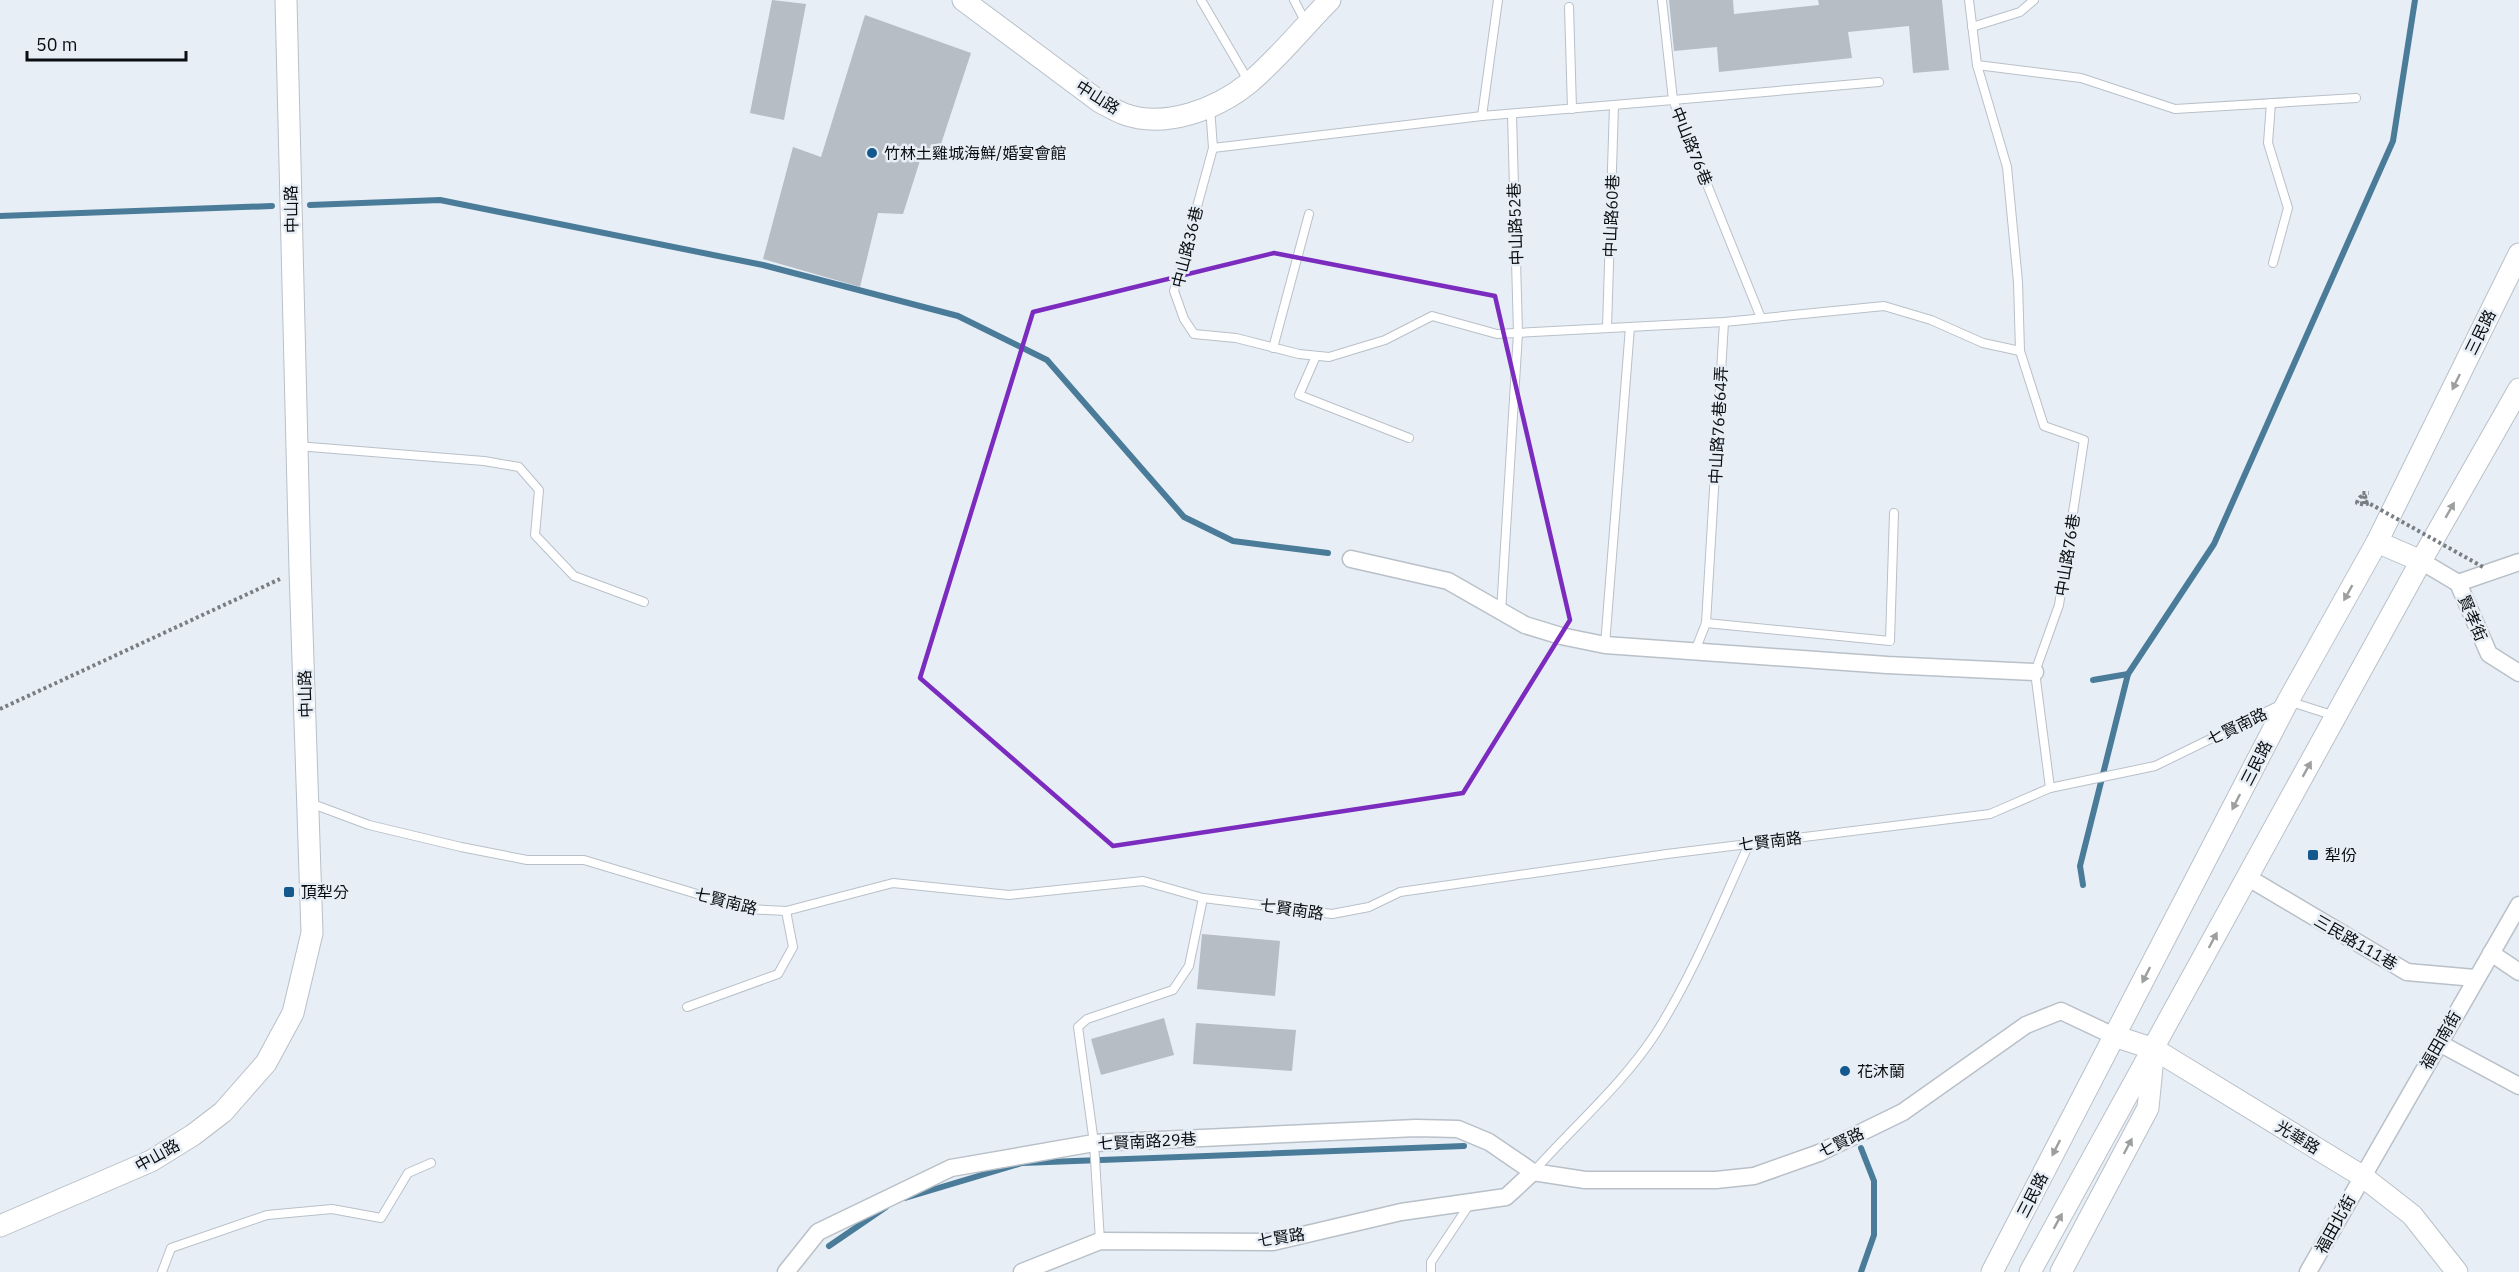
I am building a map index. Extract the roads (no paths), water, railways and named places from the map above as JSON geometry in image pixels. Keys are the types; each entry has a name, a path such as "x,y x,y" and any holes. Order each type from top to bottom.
{"street":[{"name":"中山路","path":"0,1226 159,1156 193,1135 223,1112 266,1063 293,1013 312,933 296,446 286,0"},
{"name":"中山路","path":"963,0 1100,102 1125,114 1147,119 1173,118 1210,106 1249,83 1330,0"},
{"name":"三民路","path":"1992,1272 2288,701 2376,542 2519,254"},
{"name":"三民路","path":"2030,1272 2421,561 2513,416 2519,389"},
{"path":"2376,542 2421,561 2458,583 2519,562"},
{"path":"1351,559 1448,581 1525,626 1605,645 2034,672"},
{"name":"賢孝街","path":"2458,583 2489,654 2519,673"},
{"name":"三民路111巷","path":"2247,877 2407,972 2475,978"},
{"name":"福田南街","path":"2362,1176 2519,905"},
{"path":"2491,953 2519,972"},
{"name":"七賢路","path":"1022,1272 1100,1241 1273,1242 1401,1212 1506,1197 1533,1172 1585,1180 1716,1180 1754,1176 1819,1153 1903,1112 2026,1025 2061,1011 2114,1036"},
{"name":"光華路","path":"2114,1036 2154,1049 2362,1176 2412,1215 2457,1272"},
{"path":"2439,1042 2519,1086"},
{"name":"三民路","path":"2061,1272 2148,1108 2154,1049"},
{"name":"七賢南路29巷","path":"786,1272 818,1232 951,1168 1094,1143 1404,1128 1458,1129 1489,1142 1533,1172"},
{"name":"福田北街","path":"2308,1272 2362,1176"}],"lane":[{"path":"1201,0 1249,83"},
{"path":"1294,0 1306,23"},
{"path":"1482,116 1498,0"},
{"path":"1213,148 1482,116 1512,116 1674,100 1662,0"},
{"name":"中山路76巷","path":"1969,0 1977,65 2007,167 2018,282 2020,351 2044,426 2084,440 2059,605 2034,672 2050,788"},
{"path":"1972,27 2020,12 2034,0"},
{"path":"1569,7 1572,109"},
{"path":"1977,65 2081,78 2175,109 2356,98"},
{"name":"中山路76巷","path":"1761,318 1674,100 1879,82"},
{"path":"2271,103 2268,143 2288,208 2273,263"},
{"name":"中山路60巷","path":"1608,328 1614,105"},
{"name":"中山路36巷","path":"1210,106 1213,148 1174,291 1184,319 1194,334 1236,338 1273,348 1329,357 1385,340 1432,316 1497,334 1518,333"},
{"name":"中山路52巷","path":"1512,116 1518,333"},
{"path":"1273,348 1308,214"},
{"path":"1501,612 1518,333 1724,322 1884,306 1931,320 1983,343 2020,351"},
{"name":"中山路76巷64弄","path":"1695,652 1706,623 1724,322"},
{"path":"1605,645 1630,327"},
{"path":"1316,356 1299,395 1409,438"},
{"path":"296,446 484,461 519,467 539,490 535,535 574,576 644,602"},
{"path":"1706,623 1890,641 1894,513"},
{"path":"2288,701 2336,717"},
{"name":"七賢南路","path":"309,802 369,825 461,847 527,860 584,860 747,909 786,911 893,883 1009,895 1143,880 1203,898 1332,914 1369,907 1400,892 1749,844 1990,814 2050,788 2155,766 2288,701"},
{"name":"七賢路","path":"1533,1172 1624,1075 1656,1033 1699,952 1749,844"},
{"path":"1100,1241 1094,1143 1078,1027 1087,1018 1173,990 1189,966 1203,898"},
{"path":"687,1007 778,974 792,946 786,911"},
{"path":"162,1272 171,1248 267,1215 332,1209 381,1218 408,1173 431,1162"},
{"path":"1431,1272 1431,1262 1471,1202"}],"waterway":[{"path":"2093,680 2128,674 2214,544 2393,141 2415,0"},
{"path":"310,205 440,200 763,265 958,316 1047,360 1184,517 1233,541 1328,553"},
{"path":"0,216 272,206"},
{"path":"2083,885 2080,866 2128,674"},
{"path":"905,1198 1022,1163 1464,1146"},
{"path":"1861,1148 1874,1181 1874,1235 1861,1272"},
{"path":"829,1246 886,1207"}],"place":[{"name":"竹林土雞城海鮮/婚宴會館","path":"872,153"},
{"name":"犁份","path":"2313,855"},
{"name":"頂犁分","path":"289,892"},
{"name":"花沐蘭","path":"1845,1071"}]}
